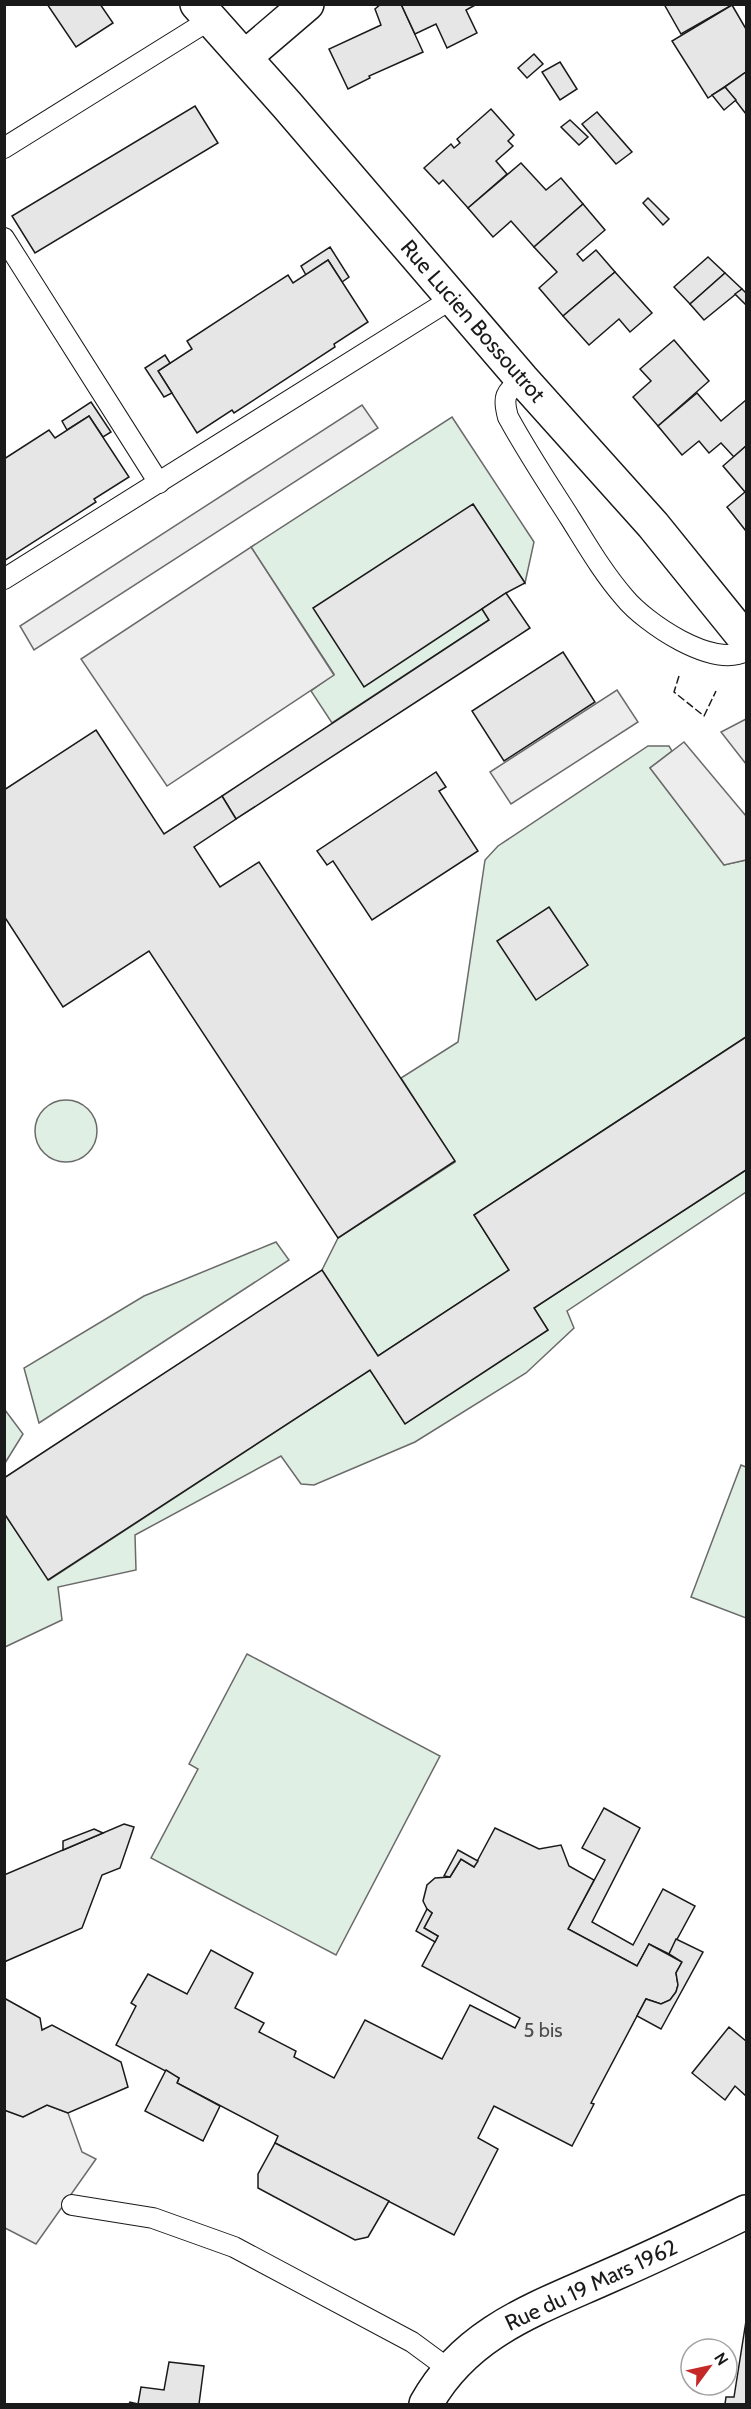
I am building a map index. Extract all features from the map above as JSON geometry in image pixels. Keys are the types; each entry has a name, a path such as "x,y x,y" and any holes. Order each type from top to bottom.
{"street":[{"path":"245,57 307,4"},
{"name":"Rue Lucien Bossoutrot","path":"204,12 522,379 653,525 747,640"},
{"name":"Rue du 19 Mars 1962","path":"426,2404 450,2370 481,2340 525,2312 747,2212"}],"lane":[{"path":"4,148 204,12"},
{"path":"4,238 159,483"},
{"path":"4,579 453,298"},
{"path":"522,379 507,392 504,401 507,417 600,565 625,599 665,630 703,651 731,656 747,651"},
{"path":"72,2205 153,2218 234,2247 412,2342 450,2370"}],"green space":[{"path":"452,417 534,542 525,583 473,504 482,609 489,620 332,723 311,691 334,674 251,547"},
{"path":"648,746 669,746 672,751 650,768 724,865 746,860 746,1037 474,1215 509,1270 378,1356 322,1270 338,1238 455,1162 401,1078 458,1042 485,860 498,846"},
{"path":"60,1100 72,1100 88,1109 95,1119 97,1131 95,1143 88,1153 72,1162 60,1162 49,1157 40,1148 35,1137 35,1125 40,1114 49,1105"},
{"path":"746,1170 746,1192 567,1311 574,1328 526,1373 415,1442 314,1485 301,1484 281,1456 135,1535 136,1570 58,1587 62,1620 5,1647 4,1513 49,1580 370,1370 405,1423 548,1330 534,1308"},
{"path":"276,1242 289,1260 39,1423 24,1368 144,1296"},
{"path":"5,1410 23,1434 5,1463"},
{"path":"741,1465 746,1467 746,1618 691,1597"},
{"path":"247,1654 440,1756 336,1955 151,1858 198,1769 189,1764"}],"shaded area":[{"path":"362,405 378,428 34,650 20,626"},
{"path":"251,547 334,675 167,786 81,659"},
{"path":"617,690 638,722 511,804 490,772"},
{"path":"746,719 746,764 721,732"},
{"path":"684,742 746,816 746,860 724,865 650,768"},
{"path":"47,2105 68,2113 82,2152 96,2159 36,2244 5,2228 4,2110 23,2117"}],"building":[{"path":"47,4 100,4 113,23 76,47"},
{"path":"381,4 401,4 423,52 369,76 370,78 348,89 329,49 381,25 375,9"},
{"path":"401,4 477,4 466,10 477,33 447,48 436,24 415,34"},
{"path":"664,4 732,4 732,5 681,34"},
{"path":"732,5 746,29 746,72 708,98 672,41"},
{"path":"534,54 543,64 527,78 518,68"},
{"path":"560,62 577,89 560,100 542,72"},
{"path":"746,72 746,114 725,87"},
{"path":"725,87 736,100 724,110 712,95"},
{"path":"195,106 218,143 35,253 12,216"},
{"path":"491,109 514,135 508,141 513,146 496,161 507,174 468,208 443,180 439,184 424,168 451,144 454,148 460,143 457,139"},
{"path":"597,112 632,152 616,164 582,124"},
{"path":"570,120 588,137 579,145 561,127"},
{"path":"521,163 546,190 561,178 583,204 534,247 511,221 493,237 468,208"},
{"path":"648,198 669,219 663,225 643,203"},
{"path":"583,204 605,230 577,254 583,261 596,250 615,272 563,316 539,288 557,272 534,247"},
{"path":"330,247 349,277 342,282 328,260 306,275 301,266"},
{"path":"708,257 725,273 690,304 674,287"},
{"path":"328,260 368,322 334,344 335,347 234,413 232,410 197,433 158,371 192,349 187,341 288,275 293,283"},
{"path":"615,272 652,313 630,332 619,319 589,345 563,316"},
{"path":"725,273 742,289 704,320 690,304"},
{"path":"742,289 746,293 746,305 735,294"},
{"path":"674,340 709,381 658,426 633,397 651,381 640,369"},
{"path":"165,355 170,363 158,371 172,393 164,397 145,368"},
{"path":"697,393 721,421 746,400 746,446 734,457 721,443 709,453 699,441 682,455 658,426"},
{"path":"91,402 111,432 103,437 89,416 67,430 62,421"},
{"path":"89,416 129,477 94,499 96,502 4,561 4,459 49,430 55,438"},
{"path":"746,446 746,531 727,507 745,492 723,466"},
{"path":"473,504 525,583 506,593 364,687 313,608"},
{"path":"506,593 530,628 236,819 222,796 489,620 482,609"},
{"path":"563,652 595,702 504,761 472,711"},
{"path":"96,730 164,834 222,796 236,819 194,847 220,887 259,862 455,1161 338,1238 149,951 63,1007 4,916 4,790"},
{"path":"436,772 446,787 439,791 478,851 372,920 333,861 327,865 317,851"},
{"path":"549,907 588,965 536,1000 497,941"},
{"path":"746,1037 746,1170 534,1308 548,1330 405,1424 370,1370 48,1580 4,1513 4,1478 322,1270 378,1356 509,1270 474,1215"},
{"path":"604,1808 640,1828 592,1922 633,1945 663,1889 695,1906 669,1954 649,1944 637,1966 568,1929 605,1860 582,1848"},
{"path":"124,1824 134,1827 120,1868 102,1875 82,1928 4,1962 4,1875"},
{"path":"495,1828 539,1849 561,1845 569,1866 594,1880 568,1929 637,1966 649,1944 682,1962 676,1973 678,1985 676,1992 670,2000 661,2004 646,1999 591,2103 594,2104 572,2146 494,2106 478,2138 498,2149 454,2235 275,2143 278,2136 177,2083 179,2078 116,2045 136,2006 131,2003 148,1974 187,1994 211,1950 253,1973 235,2008 264,2023 259,2032 296,2051 294,2057 334,2078 365,2020 442,2059 470,2005 515,2028 520,2018 422,1966 438,1936 424,1928 432,1913 423,1901 427,1885 435,1878 450,1877 461,1859 474,1867"},
{"path":"94,1829 103,1833 63,1850 63,1841"},
{"path":"458,1850 478,1861 474,1867 461,1859 450,1877 444,1876"},
{"path":"427,1909 432,1913 424,1928 438,1936 435,1942 416,1931"},
{"path":"676,1939 703,1952 661,2029 637,2016 646,1999 661,2004 670,2000 676,1992 678,1985 676,1973 682,1962 669,1954"},
{"path":"4,1998 40,2018 42,2030 52,2025 121,2062 128,2087 68,2113 47,2105 23,2117 4,2110"},
{"path":"729,2027 746,2041 746,2096 735,2086 725,2100 692,2073"},
{"path":"166,2070 179,2078 177,2083 220,2106 203,2141 145,2111"},
{"path":"275,2143 389,2201 368,2237 355,2240 258,2188 258,2174"},
{"path":"746,2321 746,2404 725,2404 726,2397 739,2397 739,2365"},
{"path":"169,2362 204,2366 199,2404 138,2404 141,2387 164,2390"}],"fence":[{"path":"679,676 674,692 704,716 716,691"}]}
